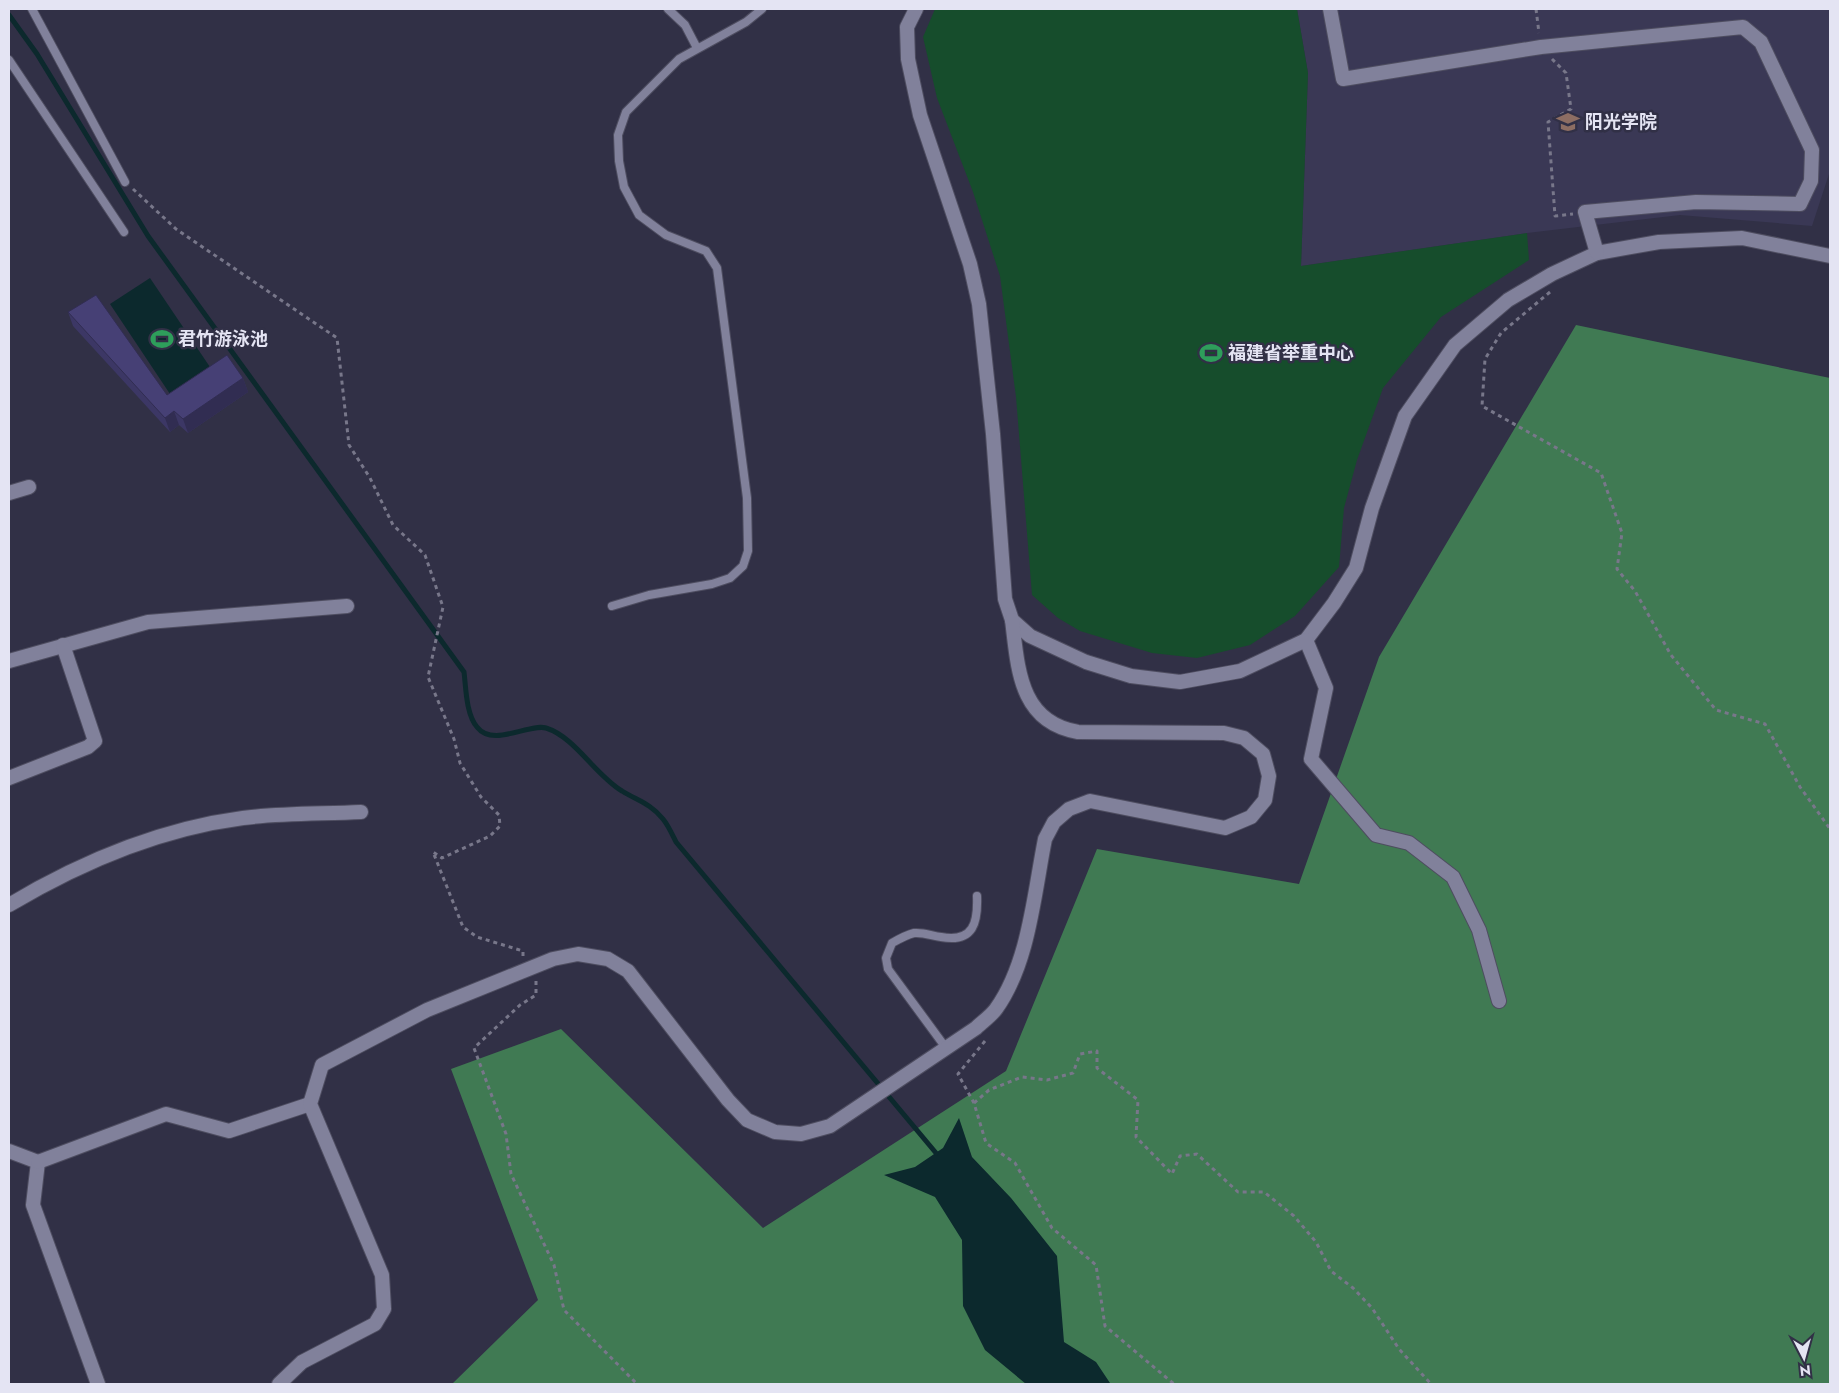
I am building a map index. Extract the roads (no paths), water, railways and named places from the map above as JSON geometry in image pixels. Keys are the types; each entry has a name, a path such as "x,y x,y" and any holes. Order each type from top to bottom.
{"street":[{"path":"279,1384 302,1362 375,1324 384,1309 382,1275 310,1104 322,1065 427,1010 520,971 553,959 578,954 608,959 628,971 728,1100 747,1120 774,1132 801,1134 830,1126 946,1048 980,1024 995,1010 1010,984 1021,957 1044,839 1054,822 1069,809 1090,801 1225,828 1251,817 1266,800 1269,776 1263,754 1244,738 1224,733 1078,732 1062,730 1044,719 1029,701 1019,674 1012,620 1005,599 993,434 979,304 970,264 920,114 908,59 907,28 916,9"},
{"path":"1330,9 1344,79 1541,47 1744,27 1761,42 1812,150 1811,181 1800,204 1696,202 1586,212 1597,253"},
{"path":"1012,620 1030,636 1086,662 1131,676 1180,682 1240,671 1306,640 1334,603 1356,568 1372,508 1404,416 1455,346 1508,300 1552,274 1597,253 1659,242 1742,238 1830,256"},
{"path":"9,493 29,487"},
{"path":"9,661 148,622 346,606"},
{"path":"1306,640 1326,688 1311,760 1376,835 1409,842 1453,877 1479,930 1499,1001"},
{"path":"9,778 88,747 95,741 63,645"},
{"path":"9,905 52,879 95,859 156,837 243,818 361,812"},
{"path":"9,1151 38,1162 166,1114 229,1131 310,1104"},
{"path":"38,1162 33,1205 98,1384"}],"lane":[{"path":"32,9 125,182"},
{"path":"668,9 685,25 697,48"},
{"path":"612,606 649,594 712,584 730,578 742,566 748,551 746,498 717,268 706,251 666,234 639,215 628,197 619,161 618,136 626,112 679,59 746,22 762,9"},
{"path":"9,60 124,232"},
{"path":"946,1048 888,968 886,958 892,943 909,935 928,934 952,939 968,934 974,926 978,913 978,896"}],"waterway":[{"path":"9,15 37,54 148,236 464,672 469,708 473,722 477,727 484,733 492,735 511,734 539,727 546,728 566,739 612,784 649,806 658,814 667,824 676,842 936,1153"}],"place":[{"name":"阳光学院","path":"1568,122"},
{"name":"君竹游泳池","path":"162,339"},
{"name":"福建省举重中心","path":"1211,353"}]}
